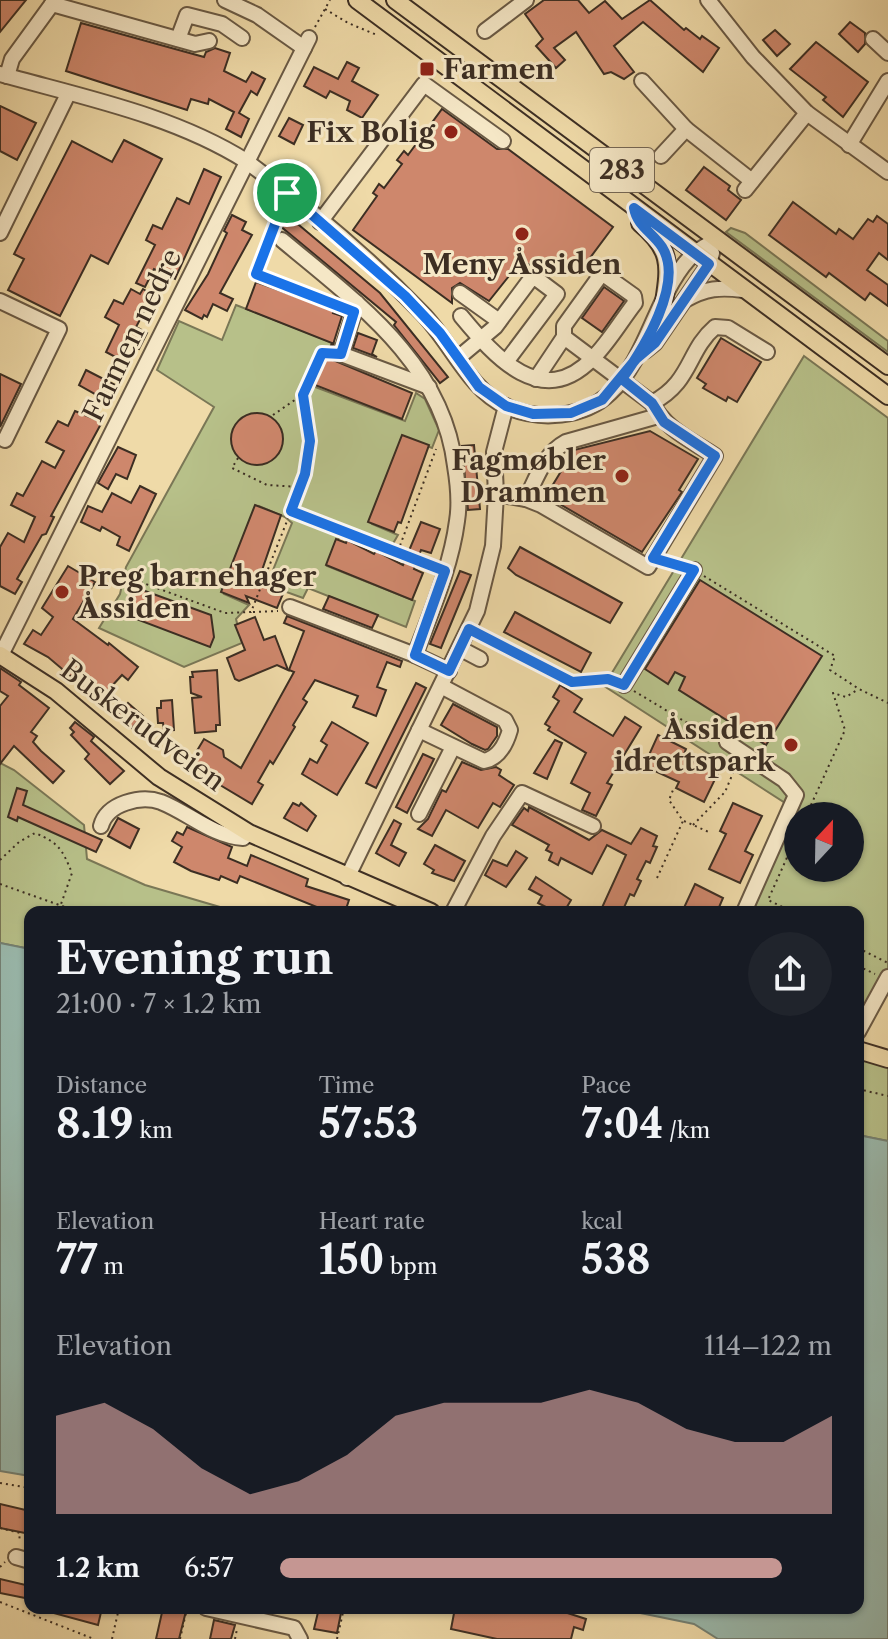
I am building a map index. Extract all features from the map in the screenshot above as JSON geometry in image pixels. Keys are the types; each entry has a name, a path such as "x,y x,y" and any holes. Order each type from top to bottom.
{"main road":[{"name":"283","path":"357,0 888,396"},
{"name":"283","path":"395,0 888,366"},
{"name":"283","path":"634,208 636,221 655,237 668,258 664,302"},
{"name":"Buskerudveien","path":"1,655 56,691 159,777 249,833 416,906"},
{"path":"864,1052 888,1059"}],"street":[{"path":"225,0 307,43"},
{"path":"485,31 526,0"},
{"path":"708,0 753,57 807,113 888,172"},
{"path":"209,41 195,44 54,2 12,59 4,75 197,134 246,161 405,296 440,333 479,387 506,406 533,414 571,413 602,400 636,359 664,302 694,253 716,240"},
{"path":"178,39 187,15 222,24 242,38"},
{"path":"873,39 888,53"},
{"name":"Farmen nedre","path":"1,655 307,43"},
{"path":"642,81 686,129 748,185 807,113"},
{"path":"849,145 888,81"},
{"path":"320,222 424,84 503,141"},
{"path":"0,233 68,94"},
{"path":"661,156 686,129"},
{"path":"282,240 389,334 431,388 447,421 458,490 458,519 445,571 415,655"},
{"path":"636,359 655,343 709,264 716,240"},
{"path":"458,358 497,324 533,276 557,294 506,362"},
{"path":"461,316 481,340 506,362 536,379 547,381 567,378 595,357 635,303 634,296 606,276 600,276 564,326 564,337 536,379"},
{"path":"682,303 707,289 743,290"},
{"path":"458,296 497,324"},
{"path":"0,301 59,329 5,440"},
{"path":"355,307 341,354 431,388"},
{"path":"526,499 546,458 556,447 655,409 676,387 715,327 728,328 767,352"},
{"path":"496,494 526,499 648,567 715,456 595,357 564,337"},
{"path":"347,878 469,629 489,566 496,494 494,452 506,406"},
{"path":"624,685 694,570"},
{"path":"290,607 449,671"},
{"path":"461,649 480,659"},
{"path":"419,730 488,761 501,750 510,730 505,720 441,686"},
{"path":"727,742 784,780 796,795 747,906"},
{"path":"419,814 453,747"},
{"path":"456,906 493,836 522,793 593,826"},
{"path":"101,826 106,814 113,808 153,801 221,833 243,838 249,833"},
{"path":"864,1021 887,978"},
{"path":"232,1614 294,1628 300,1639"}],"path":[{"path":"307,43 330,0"},
{"path":"325,9 348,23 380,36"},
{"path":"287,193 256,274 355,307"},
{"path":"273,415 303,395 322,353 341,354"},
{"path":"251,612 300,487 310,441 303,395"},
{"path":"398,552 436,451"},
{"path":"238,458 232,468 267,485 300,487"},
{"path":"291,511 445,571"},
{"path":"653,558 694,570 835,656 830,670 888,703"},
{"path":"135,580 225,613 276,612 290,607"},
{"path":"469,629 572,682 608,679 624,685 711,739 727,742"},
{"path":"812,802 845,730 833,693 846,697 859,689"},
{"path":"693,825 725,792 745,754"},
{"path":"673,790 669,800 683,821 711,833"},
{"path":"657,878 683,821"},
{"path":"0,860 19,842 35,833 54,841 72,873 60,906"},
{"path":"780,906 768,900 784,864"},
{"path":"0,884 57,906"},
{"path":"864,951 888,963"},
{"path":"864,968 887,978"},
{"path":"864,1090 888,1096"},
{"path":"0,1483 24,1487"},
{"path":"0,1528 20,1533 23,1559"},
{"path":"0,1602 24,1611"},
{"path":"30,1614 94,1639"},
{"path":"112,1639 118,1614"},
{"path":"180,1639 186,1614"},
{"path":"337,1639 343,1614"},
{"path":"235,1639 238,1624"}],"green space":[{"path":"731,228 745,233 888,341 888,352 726,232"},
{"path":"236,305 336,344 326,359 315,387 405,421 416,393 425,399 439,430 432,448 406,438 372,524 398,535 391,547 343,528 327,566 415,601 406,627 308,588 303,598 267,585 292,523 259,506 224,594 249,605 236,619 242,643 184,667 99,628 120,594 126,567 214,407 157,370 179,321 222,340"},
{"name":"Åssiden idrettspark","path":"804,356 888,418 888,989 865,1035 864,906 740,906 784,805 784,882 864,882 864,802 784,802 604,686"},
{"path":"0,763 14,770 84,825 87,859 145,885 217,906 24,906 24,948 0,943"},
{"path":"864,1057 888,1064 888,1141 864,1136"}],"shaded area":[{"path":"0,943 24,948 24,1475 0,1471"},
{"path":"864,1136 888,1141 888,1639 718,1639 694,1624 645,1614 864,1614"}],"building":[{"path":"0,0 26,0 0,32"},
{"path":"544,0 578,0 589,13 605,1 622,19 650,0 684,30 686,28 700,39 702,36 719,48 703,72 643,22 614,46 634,72 624,79 611,72 604,74 576,32 554,48 565,60 556,68 536,46 543,39 525,14"},
{"path":"850,22 865,33 865,44 858,52 839,34"},
{"path":"81,23 204,57 206,52 215,48 230,53 224,71 246,82 252,72 265,79 257,95 251,91 239,113 249,119 241,137 226,129 234,112 209,99 208,104 191,99 187,110 66,71"},
{"path":"775,30 790,44 777,56 763,40"},
{"path":"816,42 868,82 843,117 823,100 826,97 790,69"},
{"path":"347,62 359,68 352,81 378,95 362,118 347,110 350,101 330,91 326,98 304,86 314,67 338,79"},
{"path":"0,106 36,123 17,160 0,151"},
{"path":"442,109 497,149 508,149 613,227 578,274 570,268 557,269 548,262 542,270 521,261 489,301 460,283 452,288 452,303 353,230 377,196 373,193 379,184 384,188 402,164 397,160 404,151 408,155"},
{"path":"289,118 303,125 294,144 279,136"},
{"path":"124,140 162,159 108,264 91,255 60,316 8,290 24,259 14,254 72,141 112,162"},
{"path":"704,167 730,186 728,190 741,200 726,220 686,190"},
{"path":"204,169 221,177 175,279 154,269 145,287 136,283 155,245 146,240 153,225 162,229 177,198 189,204"},
{"path":"793,202 836,234 839,229 853,239 868,219 873,222 877,216 888,224 888,260 879,253 867,270 888,285 888,306 870,293 865,300 829,273 826,277 769,235"},
{"path":"232,215 246,222 242,230 252,235 220,293 233,299 227,311 213,304 207,317 204,315 202,319 185,310 208,274"},
{"path":"287,215 380,293 448,377 440,383 394,325 396,322 279,225"},
{"path":"256,282 334,310 333,313 342,316 331,351 333,360 412,393 402,419 315,385 332,343 246,309"},
{"path":"604,287 624,301 602,332 582,318"},
{"path":"131,289 140,294 143,289 153,295 136,327 147,333 139,349 127,343 119,359 106,352 119,325 105,317 114,300 123,304"},
{"path":"358,333 377,340 372,354 377,357 353,348"},
{"path":"721,338 761,362 737,402 728,397 726,401 703,388 706,384 697,378"},
{"path":"86,370 119,387 111,403 79,385"},
{"path":"0,374 21,384 0,427"},
{"path":"75,411 102,422 51,516 54,517 46,534 42,535 17,579 22,582 15,594 0,586 0,547 8,533 24,542 35,517 11,505 17,493 23,496 42,461 55,468 64,451 46,442 58,421 68,426"},
{"path":"257,413 275,421 283,439 275,457 257,465 239,457 231,439 239,421"},
{"path":"650,431 698,459 679,490 682,492 642,552 546,496 574,450"},
{"path":"402,435 429,445 401,523 398,522 394,532 368,522"},
{"path":"474,445 480,509 468,510 462,446"},
{"path":"118,447 136,455 127,479 116,474 108,489 98,483"},
{"path":"140,486 156,494 129,551 117,545 120,537 102,527 100,531 81,522 88,506 102,512 112,493 131,503"},
{"path":"255,505 281,515 259,579 285,589 277,608 246,596 249,603 221,592"},
{"path":"421,522 440,529 431,553 421,550 414,569 423,573 412,600 326,565 336,539 346,543 347,540 374,554 376,551 403,565"},
{"path":"520,547 622,603 610,623 516,575 508,568"},
{"path":"68,566 95,582 73,619 138,667 128,680 122,675 99,700 48,657 24,644 33,630 41,635 53,617 42,608"},
{"path":"460,571 471,575 441,648 430,644"},
{"path":"700,580 822,656 766,745 679,690 685,677 675,672 668,684 645,669"},
{"path":"134,587 211,615 214,637 210,647 123,614"},
{"path":"329,596 378,615 372,628 323,609"},
{"path":"515,612 591,653 581,672 504,632"},
{"path":"287,616 402,661 400,667 387,662 377,687 386,690 376,716 353,707 358,696 315,680 303,699 307,702 293,725 295,727 258,782 263,785 252,804 215,782 217,779 193,765 195,761 192,759 204,739 223,750 224,757 241,768 294,672 289,670 304,631 284,623"},
{"path":"255,617 264,640 275,636 288,670 277,665 239,681 235,679 227,658 245,650 235,625"},
{"path":"0,668 21,682 19,685 49,708 31,732 37,736 33,742 64,771 53,783 14,746 0,764 0,706 8,696 0,691"},
{"path":"217,670 220,725 216,725 216,731 195,733 192,698 202,697 191,693 190,677 193,677 192,672"},
{"path":"416,683 426,688 376,788 366,783"},
{"path":"560,685 582,699 574,712 613,736 625,717 641,727 607,783 612,785 596,816 582,810 590,793 571,783 586,753 548,730 550,727 545,724 559,701 553,697"},
{"path":"172,700 174,730 164,731 163,723 158,723 157,708 161,708 161,701"},
{"path":"128,703 143,716 132,728 117,715"},
{"path":"453,704 497,727 497,736 488,749 472,744 441,725"},
{"path":"75,722 94,737 91,741 124,771 110,784 85,759 89,754 71,735 74,732 70,728"},
{"path":"332,722 368,743 337,795 302,774 310,759 317,763 327,745 321,741"},
{"path":"658,735 686,749 683,757 718,773 704,802 676,788 679,782 644,766"},
{"path":"555,740 562,743 547,779 534,773"},
{"path":"423,754 434,759 407,813 396,807"},
{"path":"462,762 481,770 496,767 501,770 499,775 514,785 500,807 493,803 478,828 446,810 432,836 418,829 428,819 442,790 446,792"},
{"path":"17,788 27,791 23,805 102,840 96,852 18,817 17,821 8,817"},
{"path":"293,803 299,806 301,803 316,816 307,831 284,818"},
{"path":"733,803 762,816 745,851 753,855 740,883 709,869 726,834 720,831"},
{"path":"529,807 589,840 602,830 631,844 641,828 657,836 653,846 657,847 650,863 646,861 637,879 641,881 634,896 630,894 625,906 603,906 626,855 607,845 592,874 561,858 558,865 549,860 552,853 546,850 549,845 512,825 524,808 528,811"},
{"path":"118,818 139,829 130,848 108,836"},
{"path":"394,820 401,824 391,845 406,853 399,866 376,853"},
{"path":"187,827 232,847 228,858 247,866 251,855 308,879 306,886 349,900 347,906 314,906 240,876 237,883 221,876 219,880 191,871 174,862 182,847 172,841 177,832 183,835"},
{"path":"435,845 465,861 454,881 432,873 434,870 424,864"},
{"path":"516,851 527,858 506,887 485,875 493,860 507,866"},
{"path":"536,877 571,900 568,906 544,906 538,903 542,896 529,889"},
{"path":"695,884 723,898 720,906 685,906"},
{"path":"0,1504 24,1510 24,1533 0,1528"},
{"path":"0,1579 24,1585 24,1598 0,1593"},
{"path":"57,1614 101,1614 98,1625"},
{"path":"162,1614 185,1614 179,1639 156,1639"},
{"path":"318,1614 341,1614 337,1633 314,1629"},
{"path":"454,1614 571,1614 586,1619 583,1630 574,1627 571,1639 497,1639 451,1629"},
{"path":"214,1620 235,1625 231,1639 210,1639"}],"place":[{"name":"Farmen","path":"427,69"},
{"name":"Fix Bolig","path":"451,132"},
{"name":"Meny Åssiden","path":"522,234"},
{"name":"Fagmøbler Drammen","path":"622,476"},
{"name":"Preg barnehager Åssiden","path":"62,592"},
{"name":"Åssiden idrettspark","path":"791,745"}],"route":[{"path":"287,193 256,274 354,312 341,354 322,353 303,395 310,441 305,474 291,511 445,571 415,655 449,671 469,629 572,682 608,679 624,685 694,570 653,558 715,456 671,428 658,416 652,403 622,379 636,359 664,302 669,271 668,258 655,237 636,221 634,208 709,264 655,343 636,359 602,400 571,413 551,416 533,414 506,406 479,387 440,333 405,296 287,193"}]}
